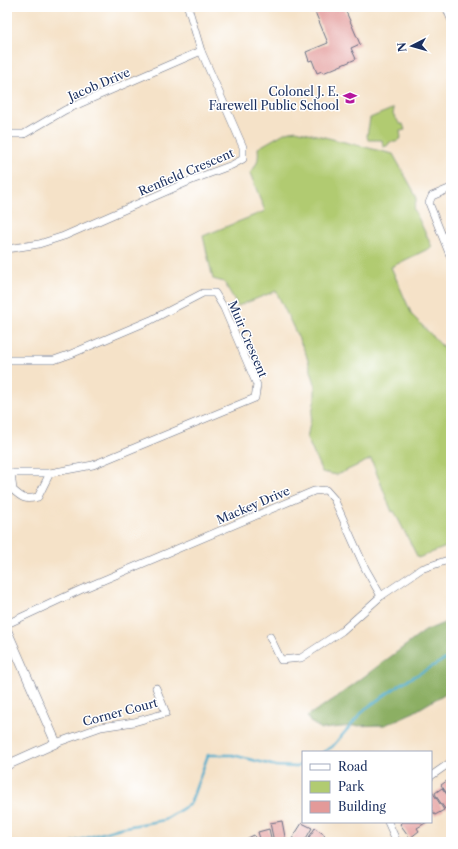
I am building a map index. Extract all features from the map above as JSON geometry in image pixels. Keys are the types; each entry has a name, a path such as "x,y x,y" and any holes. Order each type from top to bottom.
{"street":[{"name":"Renfield Crescent","path":"7,249 39,244 64,236 244,159 243,147 201,51 188,7"},
{"path":"446,7 451,19"},
{"name":"Jacob Drive","path":"7,134 24,134 65,110 201,51"},
{"path":"451,188 432,196 429,203 451,258"},
{"name":"Muir Crescent","path":"7,360 54,360 72,354 151,320 203,293 215,293 224,308 257,385 255,398 92,466 50,473 9,473 13,490 18,496 27,499 38,497 50,473"},
{"name":"Mackey Drive","path":"7,624 80,590 314,491 326,490 334,499 365,568 381,596"},
{"path":"270,637 281,660 301,658 342,631 381,596 421,569 451,559"},
{"path":"7,631 56,743 7,764"},
{"name":"Corner Court","path":"56,743 101,728 134,722 166,713 156,688"},
{"path":"432,775 451,762"},
{"path":"388,823 397,842"}],"green space":[{"path":"394,109 393,114 400,124 403,124 405,130 400,131 401,138 396,142 390,142 387,146 383,147 382,140 368,140 367,136 370,118"},
{"path":"296,130 393,154 417,197 414,209 432,247 391,267 412,315 442,346 451,348 451,545 418,558 394,511 392,512 371,459 337,475 322,472 307,438 315,398 315,384 306,354 276,291 238,306 224,282 213,279 203,236 265,211 250,173 255,167 257,161 258,148 286,132"},
{"path":"451,620 451,690 414,712 385,725 322,729 310,722 307,716 334,699 425,631"}],"building":[{"path":"313,7 344,7 360,44 351,48 356,59 323,73 322,71 317,73 312,60 309,61 306,52 328,43"},
{"path":"451,778 451,799 441,785"},
{"path":"442,788 451,800 451,805 445,809 435,793"},
{"path":"432,792 444,810 435,815 432,810"},
{"path":"282,821 286,842 274,842 270,823"},
{"path":"302,823 312,828 304,842 290,842"},
{"path":"425,823 417,828 419,831 410,838 400,824"},
{"path":"315,828 325,835 320,842 306,842"},
{"path":"269,829 272,842 261,842 258,832"},
{"path":"254,835 257,842 245,842 244,840"}],"waterway":[{"path":"325,751 332,747 365,709 404,682 451,656"},
{"path":"73,842 120,828 164,820 190,804 208,755 233,755 276,766 297,767 302,764"}],"place":[{"name":"Colonel J. E. Farewell Public School","path":"350,98"}]}
